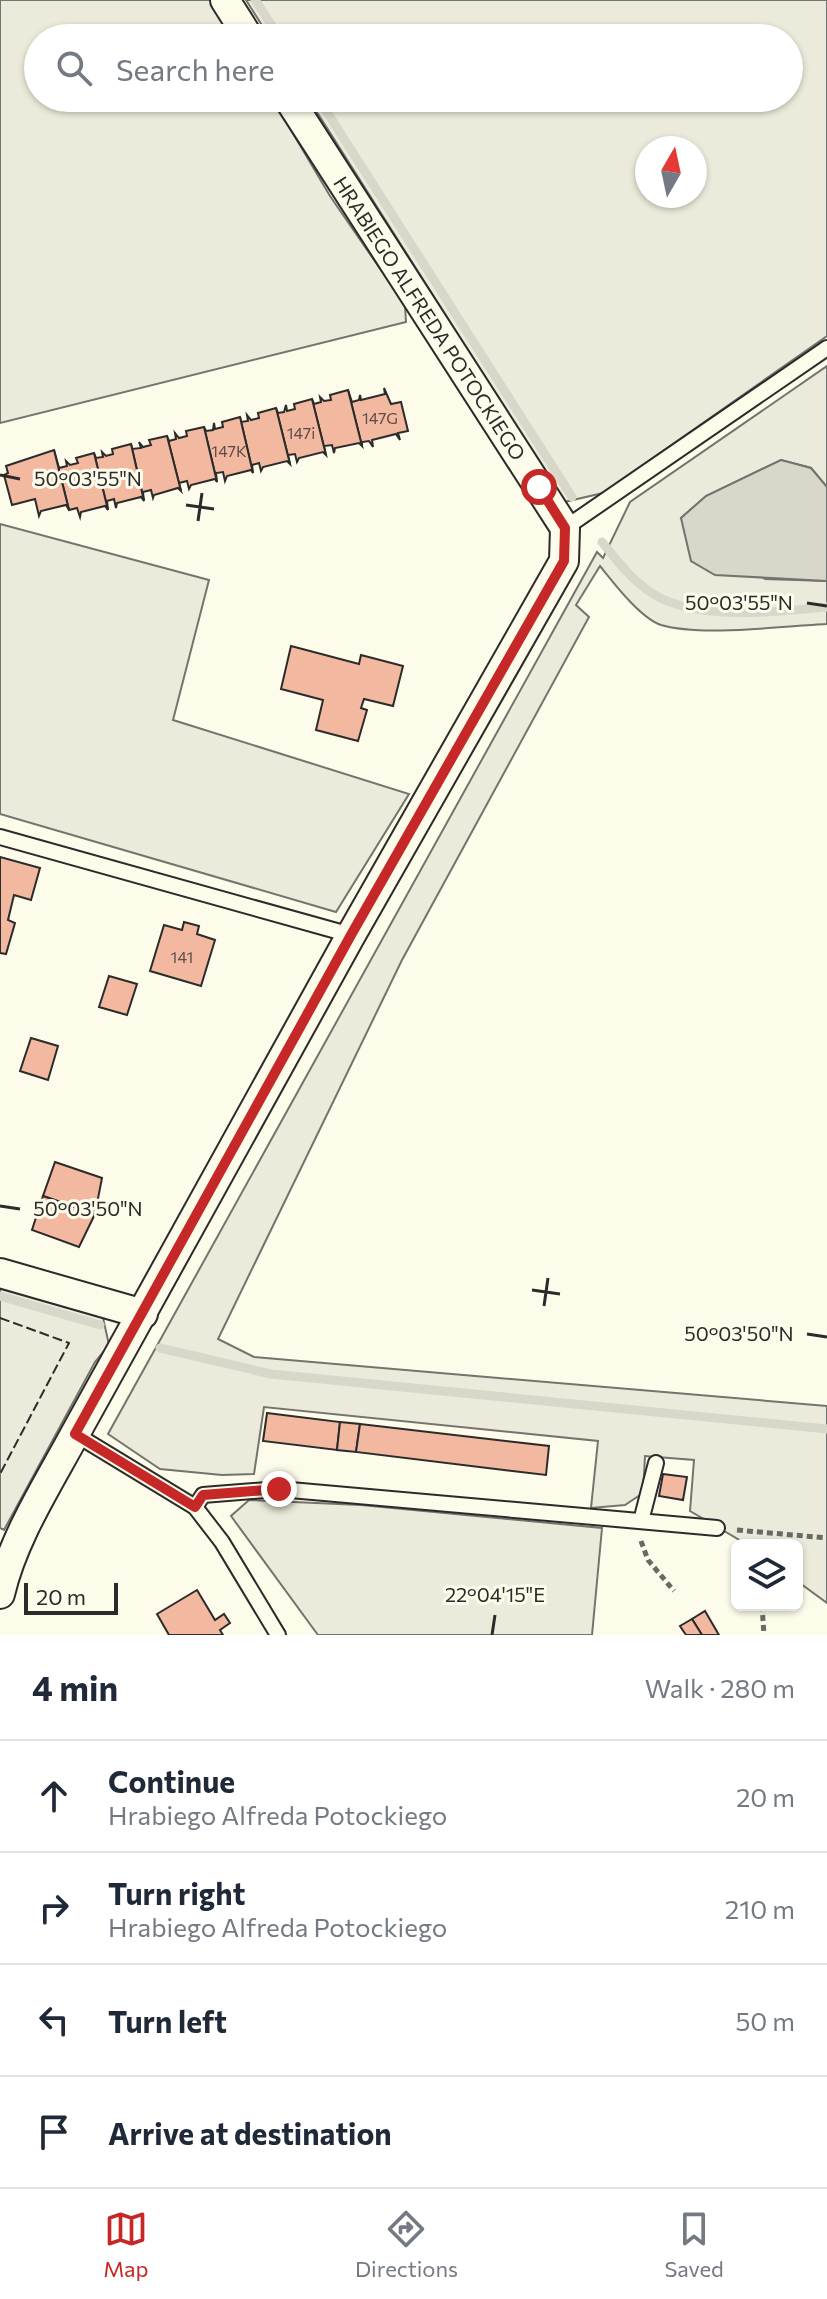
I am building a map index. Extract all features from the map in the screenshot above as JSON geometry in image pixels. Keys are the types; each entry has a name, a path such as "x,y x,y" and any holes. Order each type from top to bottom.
{"street":[{"path":"225,0 240,24"},
{"name":"HRABIEGO ALFREDA POTOCKIEGO","path":"297,112 565,528"},
{"path":"1,1582 75,1434 351,935 564,561 565,528"},
{"path":"0,1273 143,1314"}],"lane":[{"path":"565,528 827,348"},
{"path":"0,837 351,935"},
{"path":"75,1434 195,1507 222,1542 278,1635"},
{"path":"641,1521 656,1463"},
{"path":"195,1507 203,1495 279,1489 717,1528"}],"path":[{"path":"641,1521 640,1537 648,1560 674,1591"},
{"path":"717,1528 827,1538"},
{"path":"762,1611 764,1635"}],"shaded area":[{"path":"0,0 213,0 228,24 24,24 24,112 280,112 330,196 405,305 406,322 0,423"},
{"path":"246,0 827,0 827,336 603,493 564,502 317,112 803,112 803,24 261,24"},
{"path":"827,366 827,487 811,468 781,460 706,496 681,518 765,579 827,581 827,624 743,630 698,630 661,625 636,607 600,566 576,605 589,617 402,960 218,1339 254,1357 827,1406 827,1603 803,1585 803,1539 738,1539 690,1511 694,1460 645,1456 643,1493 625,1505 591,1508 598,1441 264,1407 254,1474 222,1475 160,1469 108,1434 597,552 603,558 630,502"},
{"path":"781,460 811,468 827,487 827,581 715,575 691,561 681,518 706,496"},
{"path":"0,524 209,580 173,720 409,794 336,912 0,814"},
{"path":"0,1285 102,1313 109,1345 95,1362 4,1530 0,1528"},
{"path":"249,1500 361,1505 602,1528 592,1635 318,1635 231,1516"}],"building":[{"path":"384,388 391,404 401,402 408,431 398,433 400,440 396,434 372,440 373,447 369,441 362,442 362,446 348,390 352,402 359,400 360,395 361,400 385,394"},
{"path":"348,390 362,446 359,443 335,448 334,453 332,445 324,446 326,455 312,399 314,404 321,402 320,397 324,401 331,400 330,395"},
{"path":"312,399 326,455 323,452 299,458 297,462 295,454 288,455 290,464 276,408 278,413 284,412 286,405 287,411 295,409 294,404"},
{"path":"276,408 290,464 287,461 263,467 261,471 259,463 252,465 253,473 241,422 248,421 247,415 251,420 259,418 258,413"},
{"path":"240,417 253,473 251,470 227,476 225,481 223,472 216,473 217,482 204,427 206,431 213,430 214,423 215,429 223,427 222,422"},
{"path":"204,427 217,482 215,479 191,485 189,489 187,481 179,483 181,491 167,436 169,441 176,439 175,433 179,438 187,436 186,431"},
{"path":"167,436 181,491 178,488 154,495 153,498 151,490 143,492 144,501 132,449 141,448 139,442 143,447 151,445 149,440"},
{"path":"131,444 144,501 141,497 117,503 116,508 114,499 107,501 108,510 94,453 96,458 103,457 102,452 106,456 113,454 112,449"},
{"path":"54,450 59,468 67,466 66,461 70,465 78,463 76,458 94,453 108,510 105,506 81,512 80,517 77,508 69,510"},
{"path":"54,450 69,510 66,505 41,511 39,516 35,499 12,505 4,475 8,473 6,466"},
{"path":"291,646 359,664 361,655 403,666 393,706 364,699 361,708 367,710 358,741 316,730 323,700 281,689"},
{"path":"0,857 40,868 31,900 14,895 8,920 15,923 6,954 0,953"},
{"path":"184,922 199,926 197,934 215,940 201,986 150,971 164,925 182,930"},
{"path":"109,976 137,984 127,1015 99,1007"},
{"path":"31,1038 58,1046 48,1080 20,1071"},
{"path":"55,1162 102,1178 95,1214 43,1196"},
{"path":"43,1196 95,1214 79,1247 32,1230"},
{"path":"267,1413 340,1422 337,1450 263,1441"},
{"path":"340,1422 360,1424 356,1452 337,1450"},
{"path":"360,1424 549,1446 546,1475 356,1452"},
{"path":"663,1474 687,1477 683,1500 659,1496"},
{"path":"197,1590 215,1620 224,1614 230,1623 220,1630 223,1635 169,1635 157,1614"},
{"path":"705,1611 719,1635 702,1635 692,1619"},
{"path":"692,1619 702,1635 686,1635 680,1626"}],"waterway":[{"path":"255,0 271,24"},
{"path":"327,112 572,497"},
{"path":"602,542 640,584 655,595 693,609 739,613 827,607"},
{"path":"0,1296 100,1325"},
{"path":"160,1348 271,1374 827,1429"}],"fence":[{"path":"0,1318 69,1343 0,1474"}],"route":[{"path":"279,1489 246,1489 203,1495 195,1507 75,1434 351,935 564,561 565,528 539,487"}]}
